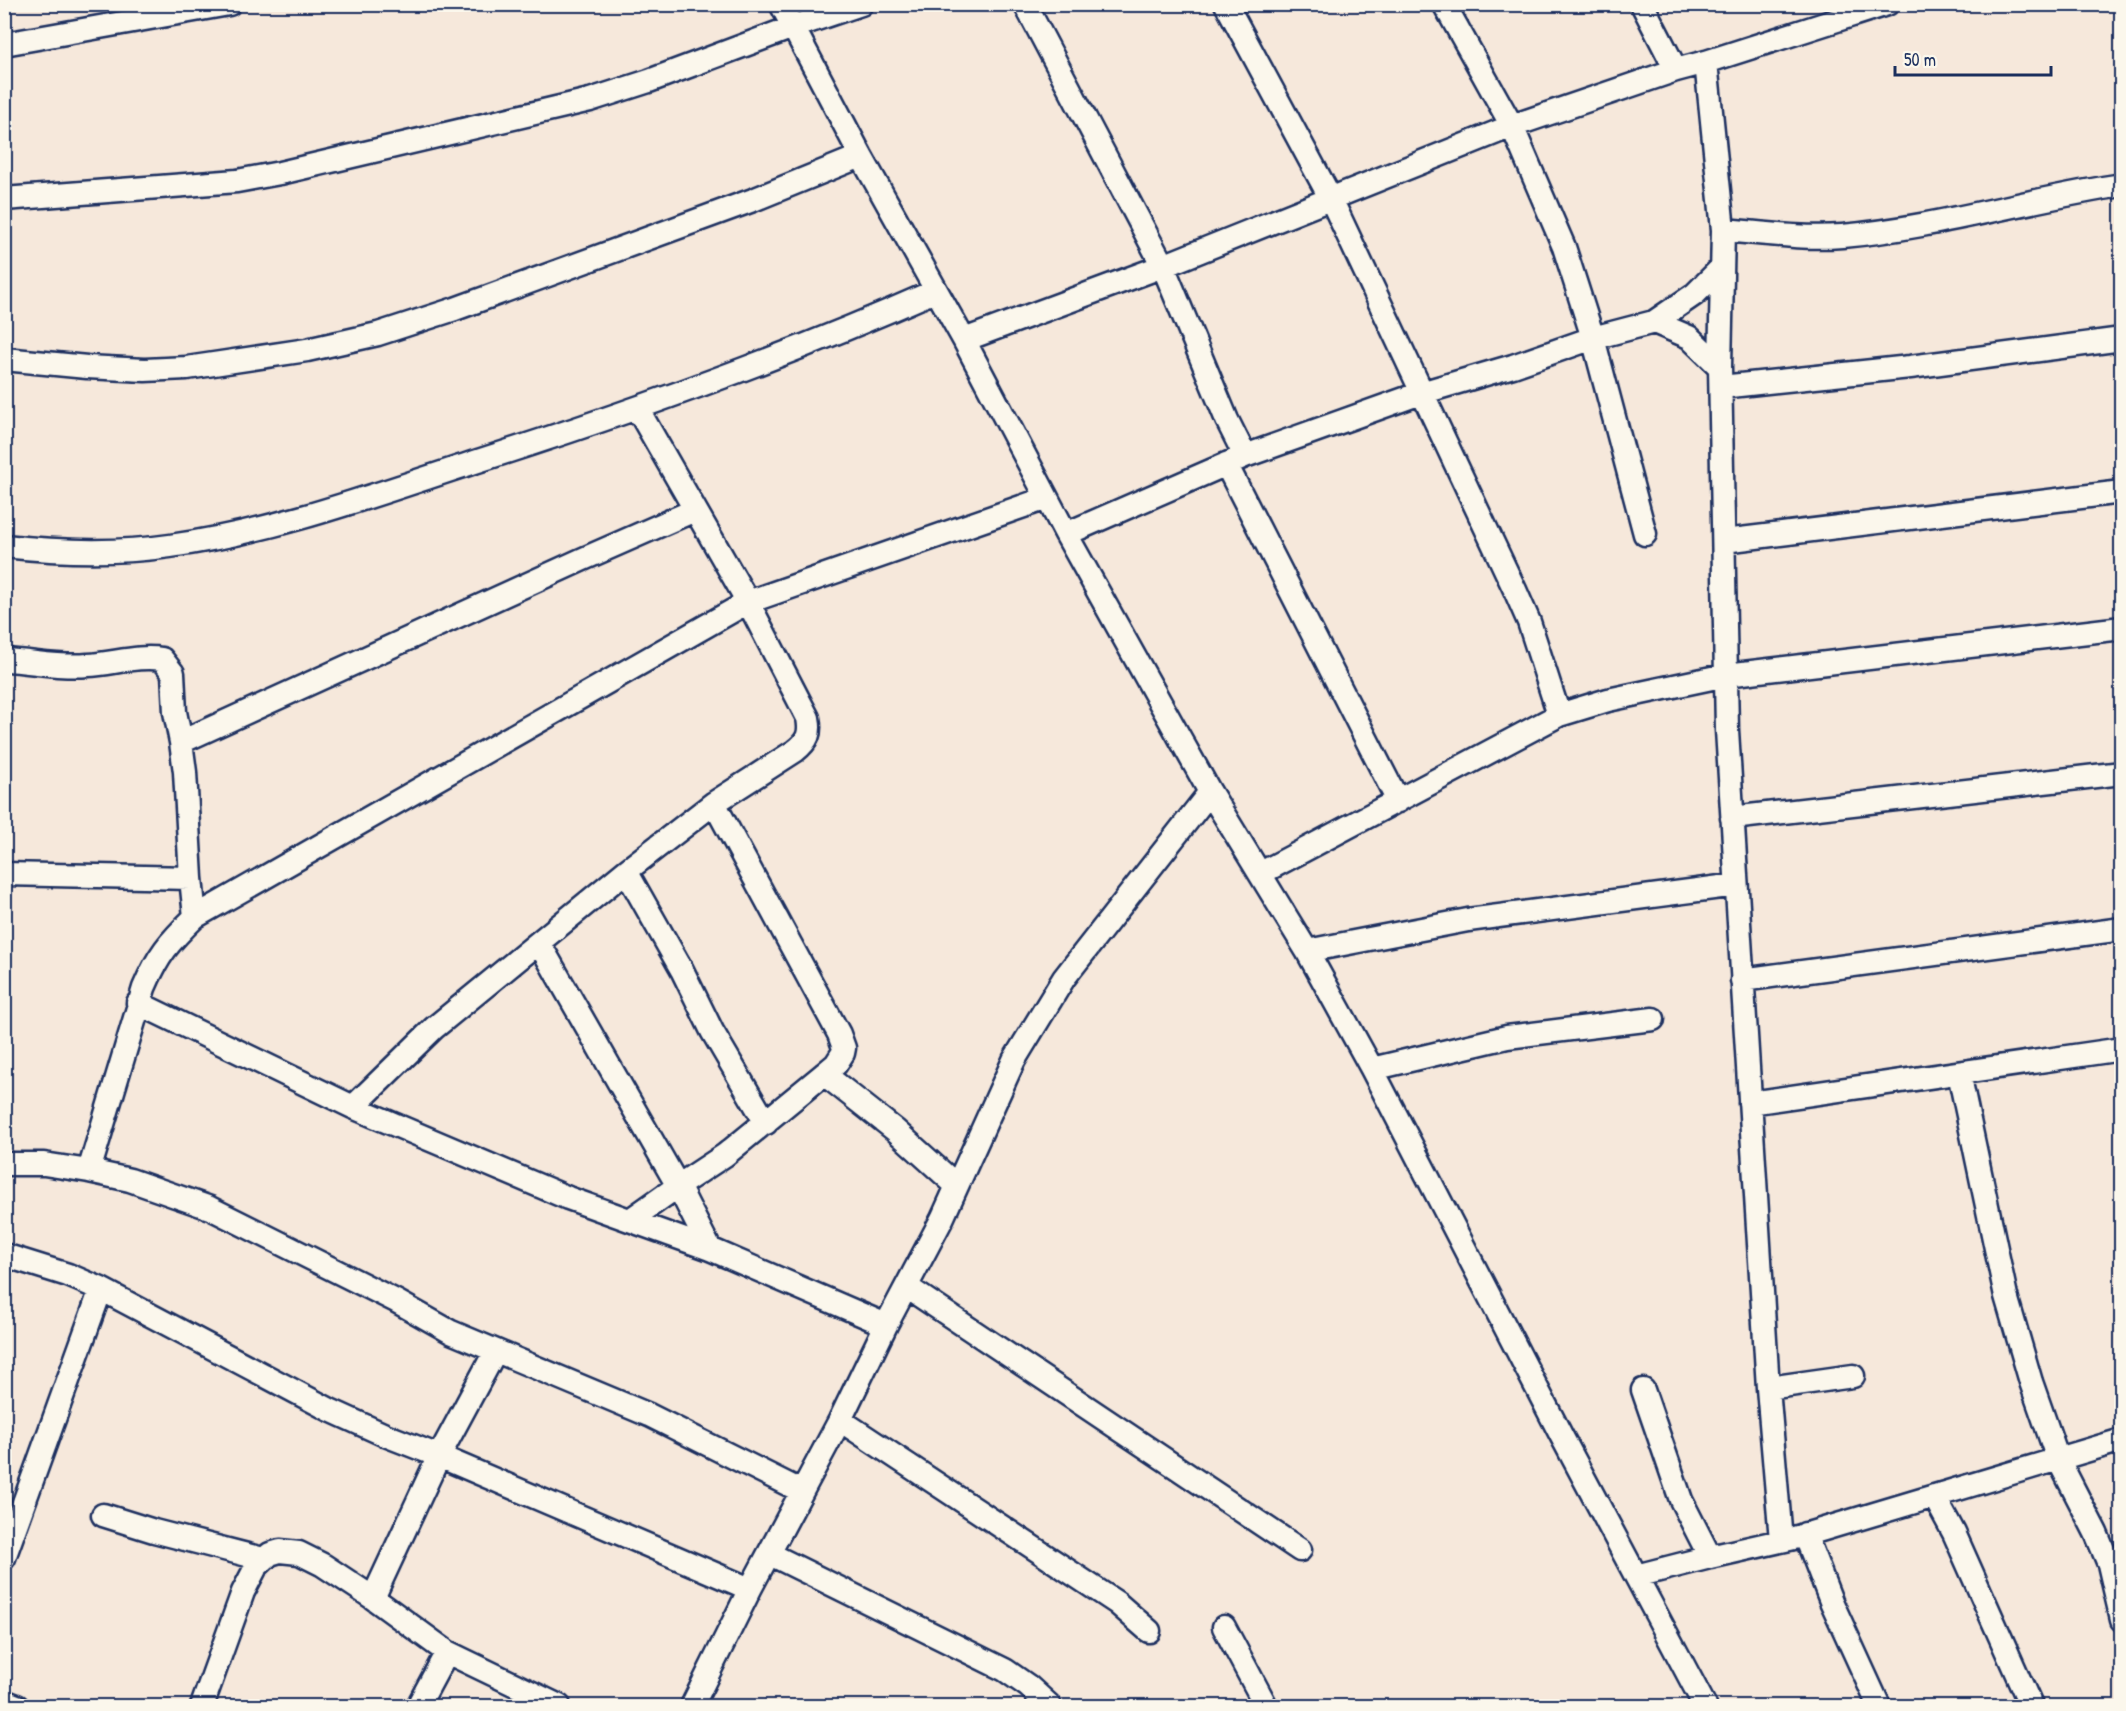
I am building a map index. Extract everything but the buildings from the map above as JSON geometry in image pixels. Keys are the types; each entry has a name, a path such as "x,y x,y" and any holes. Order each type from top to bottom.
{"street":[{"path":"4,44 229,4"},
{"path":"781,4 861,156 964,340 1066,534 1210,792 1307,951 1705,1707"},
{"path":"4,199 237,181 280,172 590,99 649,81 861,4"},
{"path":"1025,4 1163,266 1227,420 1235,460 1398,801"},
{"path":"1226,4 1331,199 1529,622 1559,715"},
{"path":"1444,4 1512,126 1564,247 1593,338 1645,534"},
{"path":"1642,4 1676,70"},
{"path":"964,340 1163,266 1512,126 1676,70 1706,62 1847,11 1887,4"},
{"path":"1706,62 1723,230 1720,269 1720,377 1727,730 1768,1388 1782,1540"},
{"path":"4,359 98,368 145,370 187,368 307,350 378,334 455,309 753,200 861,156"},
{"path":"1723,230 1804,236 1872,233 2121,185"},
{"path":"1066,534 1235,460 1421,393 1513,366 1593,338 1654,322 1695,294 1720,269"},
{"path":"4,546 54,551 127,550 168,546 218,538 330,510 637,408 873,319 935,291"},
{"path":"1654,322 1689,337 1720,377"},
{"path":"1720,377 1910,367 2121,339"},
{"path":"353,1107 434,1028 626,871 714,803 802,746 809,734 808,718 748,602 637,408"},
{"path":"1724,541 2121,492"},
{"path":"89,1171 138,1003 156,960 195,916 748,602 1047,498"},
{"path":"181,742 695,510"},
{"path":"1261,873 1559,715 1608,700 1726,675 2121,628"},
{"path":"4,660 86,666 142,659 162,659 170,667 173,673 175,712 185,772 195,916"},
{"path":"1732,818 2121,772"},
{"path":"692,1707 750,1589 840,1420 907,1287 957,1186 1014,1060 1064,978 1210,792"},
{"path":"630,1220 725,1155 766,1123 836,1064 843,1053 842,1040 714,803"},
{"path":"626,871 682,969 712,1031 766,1123"},
{"path":"4,874 191,878"},
{"path":"1307,951 1468,920 1737,885"},
{"path":"1742,980 2121,929"},
{"path":"539,943 678,1186 710,1249"},
{"path":"138,1003 353,1107 568,1198 710,1249 886,1325"},
{"path":"1371,1069 1507,1037 1653,1019"},
{"path":"1750,1103 2121,1049"},
{"path":"1959,1073 2006,1296 2031,1382 2058,1459 2109,1563 2121,1620"},
{"path":"824,1074 895,1130 957,1186"},
{"path":"4,1164 44,1164 89,1171 130,1180 210,1208 396,1301 451,1332 649,1415 801,1491"},
{"path":"4,1255 68,1275 101,1289 330,1410 750,1589"},
{"path":"907,1287 1300,1550"},
{"path":"4,1558 101,1289"},
{"path":"373,1598 439,1456 495,1352"},
{"path":"1768,1388 1853,1377"},
{"path":"1643,1390 1681,1500 1710,1557"},
{"path":"840,1420 1118,1603 1149,1631"},
{"path":"1636,1576 1805,1534 2121,1440"},
{"path":"1934,1496 1954,1533 2031,1707"},
{"path":"103,1515 154,1531 263,1559"},
{"path":"1805,1534 1822,1580 1879,1707"},
{"path":"202,1707 243,1592 256,1567 263,1559 280,1551 299,1553 323,1565 447,1652 560,1707"},
{"path":"770,1554 996,1665 1028,1686 1050,1707"},
{"path":"1224,1627 1266,1707"},
{"path":"417,1707 447,1652"},
{"path":"4,1701 17,1707"}]}
